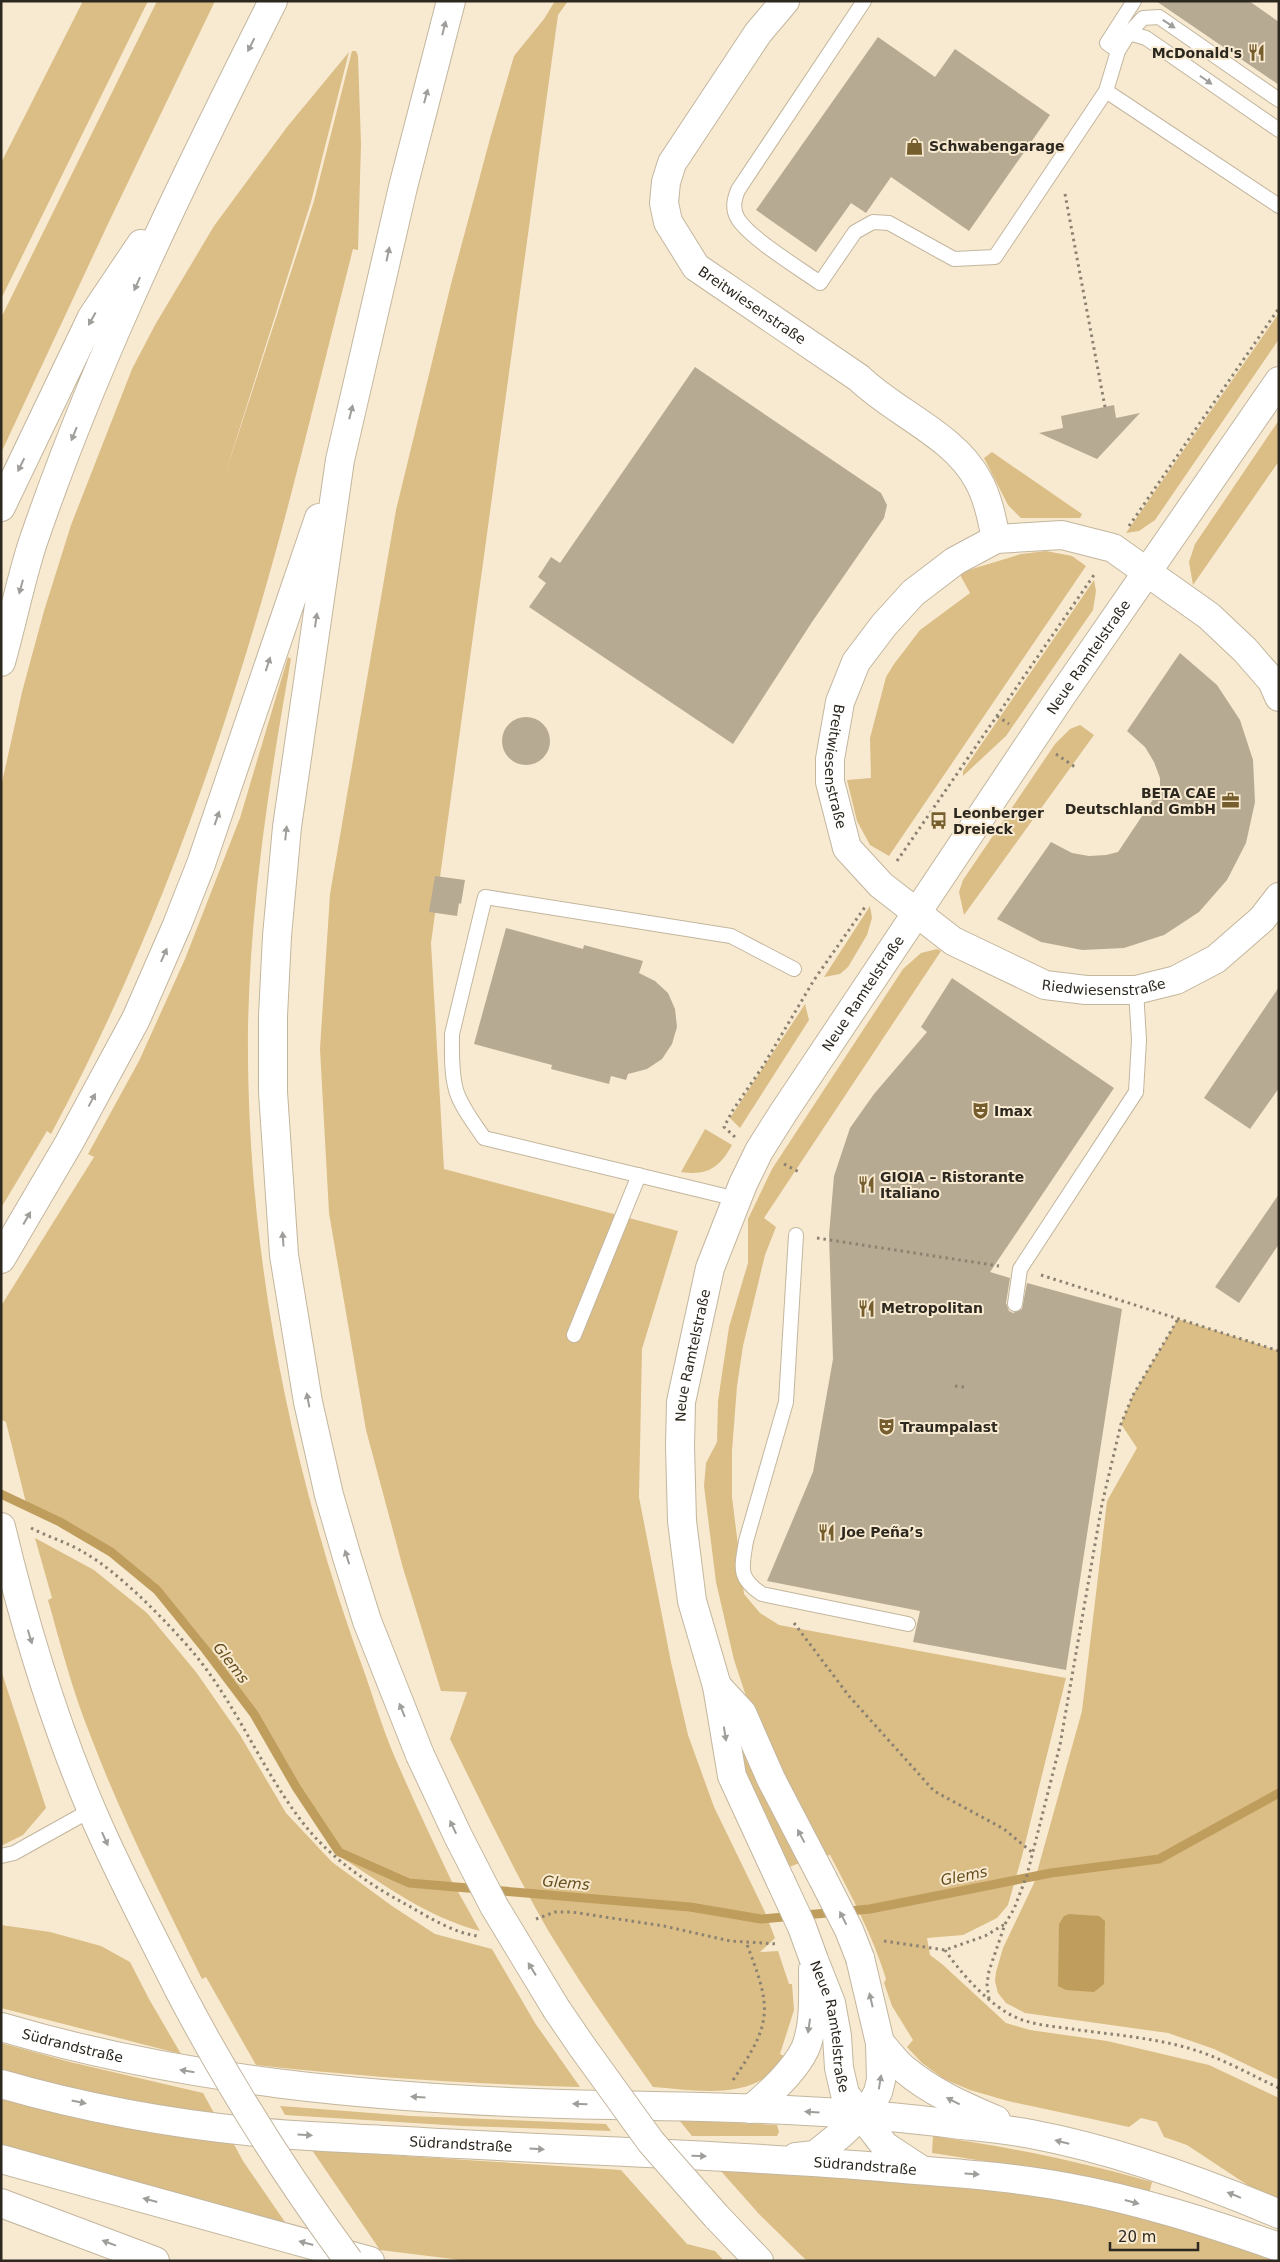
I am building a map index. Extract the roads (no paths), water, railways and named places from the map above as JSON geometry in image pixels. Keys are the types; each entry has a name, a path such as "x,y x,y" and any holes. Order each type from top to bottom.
{"main road":[{"path":"1,662 32,547 67,450 185,175 272,1"},
{"path":"451,1 403,187 340,460 286,826 273,1016 272,1092 284,1254 308,1402 329,1495 367,1621 420,1755 458,1836 494,1906 583,2048 651,2142 724,2226 759,2261"},
{"name":"Breitwiesenstraße","path":"785,1 758,33 672,163 666,182 664,203 668,222 696,267 859,378 872,391 920,423 953,449 978,480 990,511 996,539"},
{"path":"1,507 92,317 185,175"},
{"name":"Neue Ramtelstraße","path":"717,1686 742,1713 771,1779 824,1879 849,1930 860,1958 880,2043 881,2080 870,2107 861,2115 845,2094 839,2068 837,2036 831,2003 802,1927 732,1776 717,1686 692,1601 682,1521 681,1402 710,1268 737,1199 759,1151 915,914 1147,571 1279,381"},
{"path":"1,1260 69,1143 136,1018 202,864 279,632 340,460"},
{"name":"Breitwiesenstraße","path":"915,914 881,885 847,848 830,782 830,759 840,702 856,662 884,625 913,593 955,561 996,539 1062,535 1113,548 1147,571"},
{"path":"1147,571 1209,616 1272,681 1279,697"},
{"name":"Riedwiesenstraße","path":"915,914 953,941 1045,985 1086,990 1136,990 1176,980 1216,959 1262,919 1279,896"},
{"path":"1,1527 16,1590 41,1672 91,1810 123,1880 178,1988 235,2092 313,2212 349,2261"},
{"path":"751,2109 770,2093 805,2049 810,2026 814,1960"},
{"name":"Südrandstraße","path":"1,2028 168,2068 282,2085 376,2094 483,2101 714,2107 861,2115 915,2119 1030,2133"},
{"path":"880,2043 902,2068 952,2101 1030,2133 1175,2173 1279,2214"},
{"name":"Südrandstraße","path":"1,2084 160,2119 256,2132 564,2151 783,2159 994,2176 1067,2187 1167,2211 1279,2247"},
{"path":"783,2159 815,2155 840,2136 861,2115 885,2146 924,2171"},
{"path":"1,2159 370,2261"},
{"path":"1,2203 155,2261"}],"lane":[{"path":"864,1 738,190 733,202 737,218 748,231 820,283 856,232 873,222 889,223 954,259 995,257 1106,91 1118,51 1129,33 1143,18 1159,17 1279,100"},
{"path":"1118,51 1107,43 1134,1"},
{"path":"1129,33 1146,38 1279,130"},
{"path":"1106,91 1279,206"},
{"path":"737,1199 484,1138 469,1116 456,1090 452,1034 485,897 731,936 794,969"},
{"path":"1015,1304 1020,1269 1136,1092 1139,1040 1136,990"},
{"path":"574,1335 639,1175"},
{"path":"796,1235 786,1402 746,1541 743,1562 744,1575 749,1586 762,1594 908,1624"},
{"path":"1,1856 14,1853 91,1810"}],"waterway":[{"name":"Glems","path":"1,1494 60,1522 111,1552 157,1590 254,1714 296,1787 339,1852 409,1883 690,1907 761,1919 870,1909 1051,1873 1159,1859 1279,1793"}],"place":[{"name":"McDonald's","path":"1256,53"},
{"name":"Schwabengarage","path":"915,146"},
{"name":"BETA CAE Deutschland GmbH","path":"1230,801"},
{"name":"Leonberger Dreieck","path":"939,821"},
{"name":"Imax","path":"980,1111"},
{"name":"GIOIA – Ristorante Italiano","path":"866,1185"},
{"name":"Metropolitan","path":"867,1308"},
{"name":"Traumpalast","path":"886,1427"},
{"name":"Joe Peña’s","path":"827,1532"}]}
